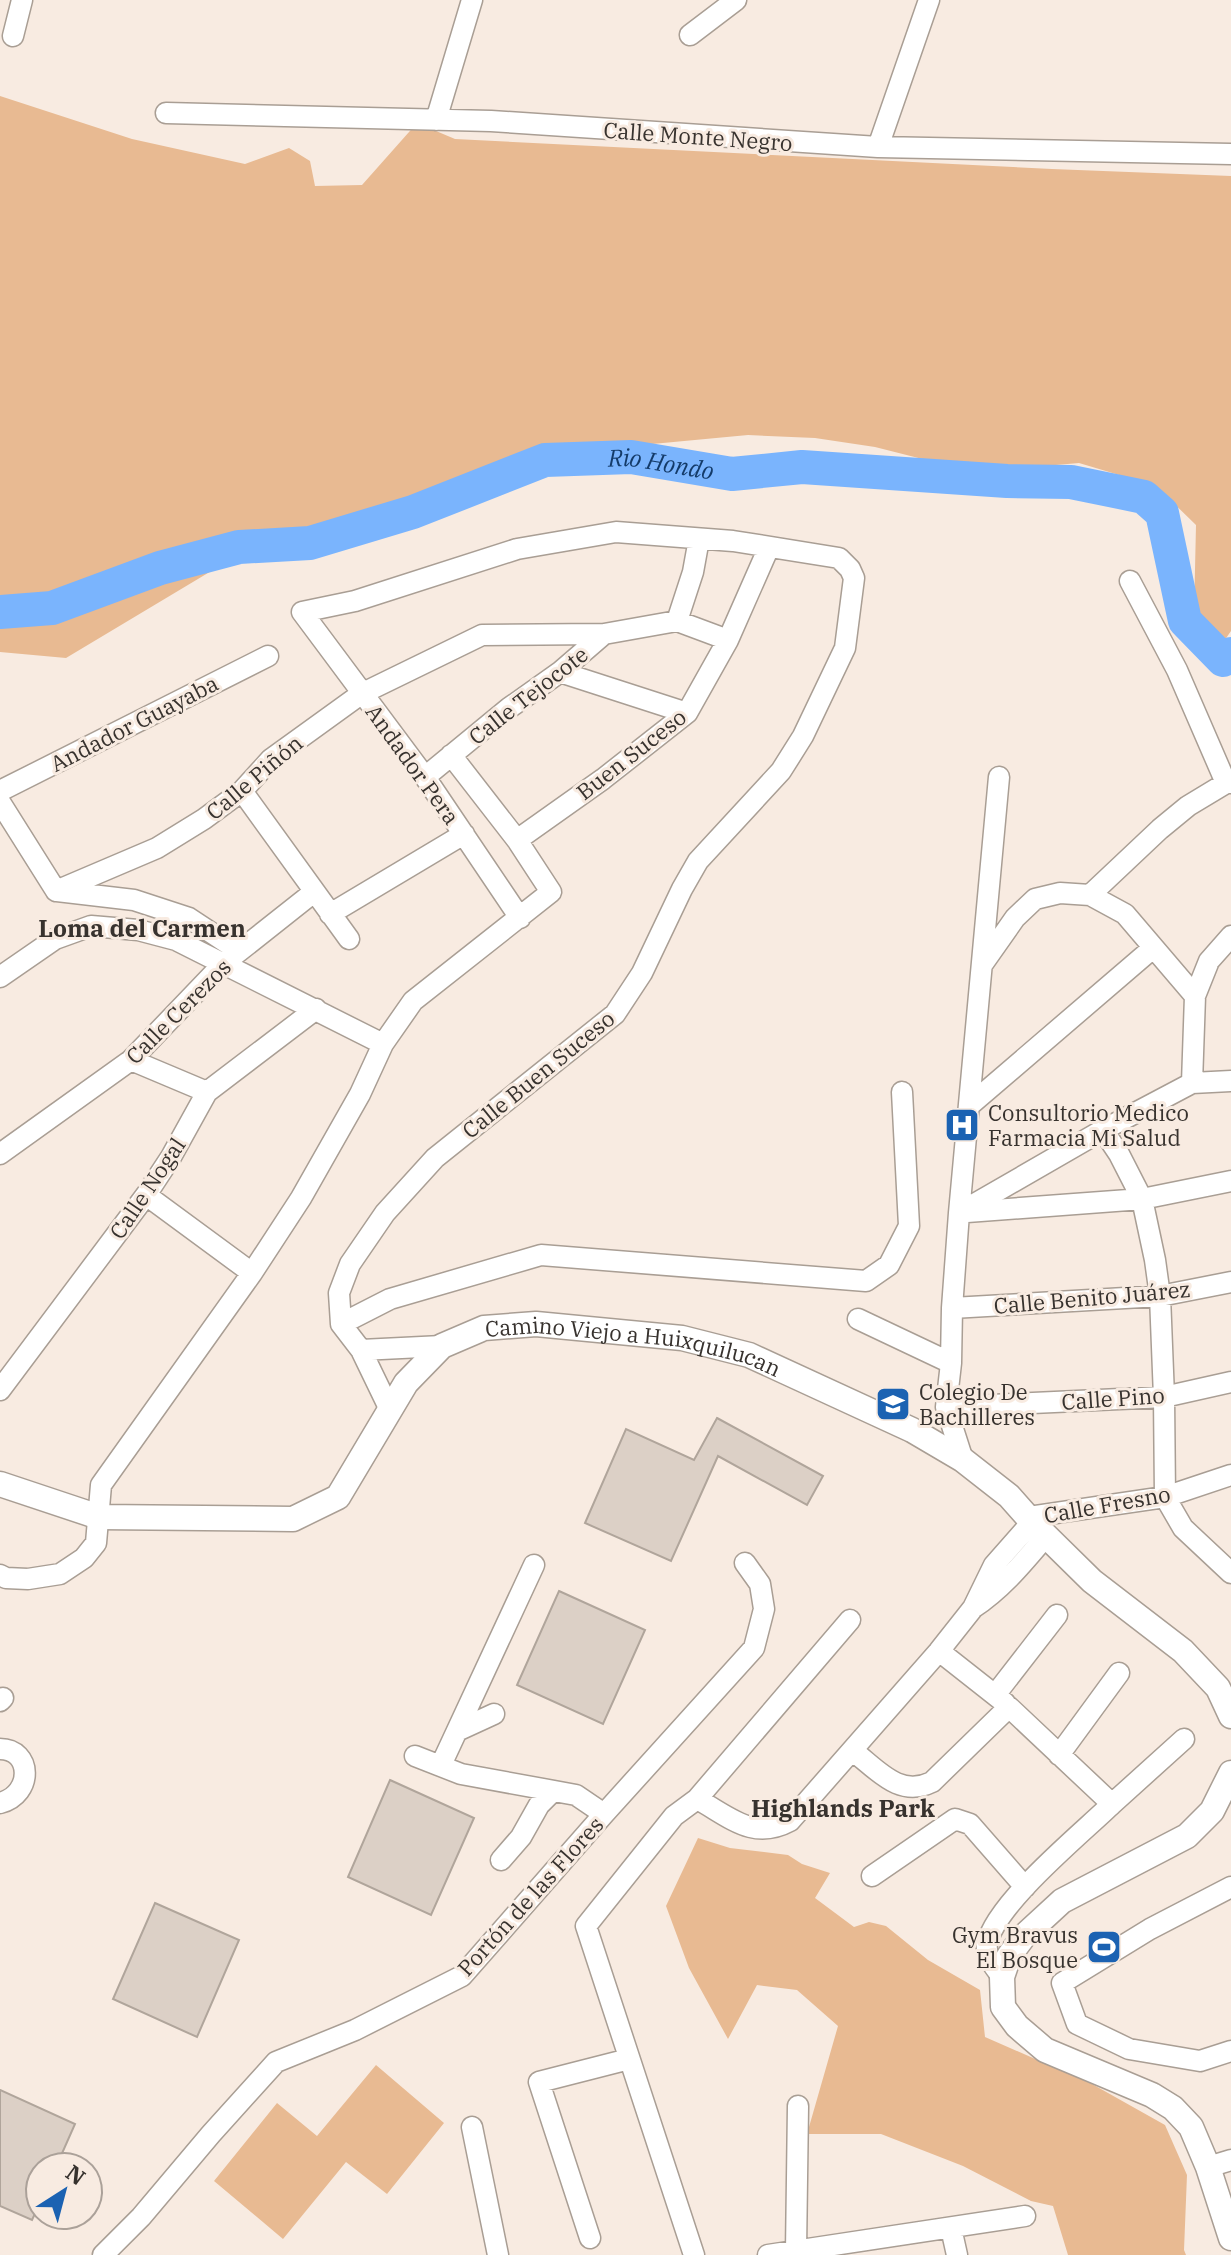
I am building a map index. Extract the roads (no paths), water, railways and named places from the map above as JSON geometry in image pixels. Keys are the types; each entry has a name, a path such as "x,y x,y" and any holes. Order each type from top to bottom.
{"main road":[{"name":"Camino Viejo a Huixquilucan","path":"0,1484 99,1517 293,1519 338,1497 406,1383 442,1346 484,1328 536,1324 682,1338 749,1355 912,1430 963,1460 1009,1496 1092,1581 1183,1651 1218,1688 1231,1716"},
{"path":"1231,1773 1212,1811 1187,1836 1062,1901 1024,1936 1009,1956 1002,1977 1003,2007 1017,2026 1045,2050 1152,2095 1173,2108 1191,2127 1220,2164 1231,2238"}],"street":[{"path":"13,36 22,0"},
{"path":"436,120 472,0"},
{"path":"690,35 736,0"},
{"path":"878,147 929,0"},
{"name":"Calle Monte Negro","path":"166,113 491,121 878,147 1231,154"},
{"name":"Andador Pera","path":"520,918 425,777 302,612 355,601 517,549 616,532 699,539"},
{"path":"728,640 677,621 693,572 699,539 769,547"},
{"name":"Calle Buen Suceso","path":"341,1324 339,1293 350,1264 385,1213 435,1158 615,1014 642,973 698,861 781,771 803,736 845,648 854,578 839,558 769,547"},
{"name":"Buen Suceso","path":"517,840 603,779 687,713 728,640 769,547"},
{"path":"1090,895 1188,806 1228,783 1177,670 1130,581"},
{"name":"Calle Piñón","path":"56,891 157,848 242,791 271,759 361,694 482,635 604,634 677,621"},
{"name":"Calle Tejocote","path":"425,777 604,634"},
{"name":"Andador Guayaba","path":"0,791 268,656"},
{"path":"560,672 687,713"},
{"name":"Calle Tejocote","path":"451,755 517,840"},
{"path":"963,1460 946,1407 959,1213 999,777"},
{"path":"242,791 349,939"},
{"path":"0,802 56,891 134,900 189,918 231,958 316,1009 383,1044"},
{"path":"330,914 464,834"},
{"path":"0,1575 28,1579 60,1574 84,1558 96,1543 101,1485 252,1273 301,1198 360,1094 383,1044 413,1001 551,892 517,840"},
{"name":"Calle Cerezos","path":"0,1154 131,1060 231,958 314,892"},
{"path":"981,966 1015,918 1035,899 1060,893 1090,895 1125,914 1195,996"},
{"path":"0,977 55,939 91,926 138,930 231,958"},
{"path":"1192,1083 1195,996 1209,961 1231,936"},
{"path":"970,1105 1153,948"},
{"path":"1209,961 1231,962"},
{"name":"Calle Nogal","path":"0,1390 146,1195 207,1092 316,1009"},
{"path":"131,1060 207,1092"},
{"path":"959,1213 1192,1083 1231,1081"},
{"path":"390,1410 361,1350 341,1324 390,1299 541,1255 866,1281 889,1265 909,1226 902,1092"},
{"path":"1103,1130 1142,1199 1155,1260 1160,1296 1165,1497 1183,1528 1231,1573"},
{"path":"959,1213 1142,1199 1231,1181"},
{"path":"146,1195 252,1273"},
{"name":"Calle Benito Juárez","path":"952,1308 1160,1296 1231,1282"},
{"path":"858,1319 951,1363"},
{"path":"361,1350 442,1346"},
{"name":"Calle Pino","path":"946,1407 1164,1397 1231,1382"},
{"name":"Calle Fresno","path":"1035,1525 1165,1497 1231,1475"},
{"path":"697,1799 757,1830 776,1829 790,1821 939,1651 973,1608 994,1565 1035,1525"},
{"path":"1210,1552 1231,1548"},
{"name":"Portón de las Flores","path":"103,2255 141,2217 276,2062 355,2030 462,1976 754,1648 764,1609 760,1584 745,1563"},
{"path":"441,1765 534,1565"},
{"path":"853,1751 898,1785 921,1787 932,1782 1002,1701 1057,1615"},
{"path":"694,2255 586,1926 674,1816 697,1799 850,1620"},
{"path":"939,1651 1002,1701 1112,1804"},
{"path":"1059,1755 1119,1673"},
{"path":"457,1731 494,1714"},
{"path":"1002,1977 988,1958 987,1946 1000,1916 1025,1887 1184,1739"},
{"path":"0,1749 7,1749 19,1757 26,1771 23,1787 12,1800 0,1803"},
{"path":"415,1756 461,1774 576,1795 604,1814"},
{"path":"501,1860 521,1837 539,1805 553,1791"},
{"path":"872,1876 955,1819 970,1824 1025,1887"},
{"path":"1231,1887 1150,1929 1062,1983 1077,2024 1129,2049 1200,2061 1231,2051"},
{"path":"590,2238 539,2082 629,2059"},
{"path":"798,2106 805,2252"},
{"path":"472,2127 498,2255"},
{"path":"768,2255 805,2252 1025,2216"},
{"path":"951,2228 957,2255"}],"waterway":[{"name":"Rio Hondo","path":"0,612 52,608 160,568 239,547 310,543 413,512 545,460 631,457 732,474 802,467 1007,481 1071,482 1144,497 1162,513 1185,621 1223,660 1231,654"}],"place":[{"name":"Consultorio Medico Farmacia Mi Salud","path":"962,1125"},
{"name":"Colegio De Bachilleres","path":"893,1404"},
{"name":"Gym Bravus El Bosque","path":"1104,1947"}],"district":[{"name":"Loma del Carmen","path":"142,928"},
{"name":"Highlands Park","path":"843,1808"}]}
